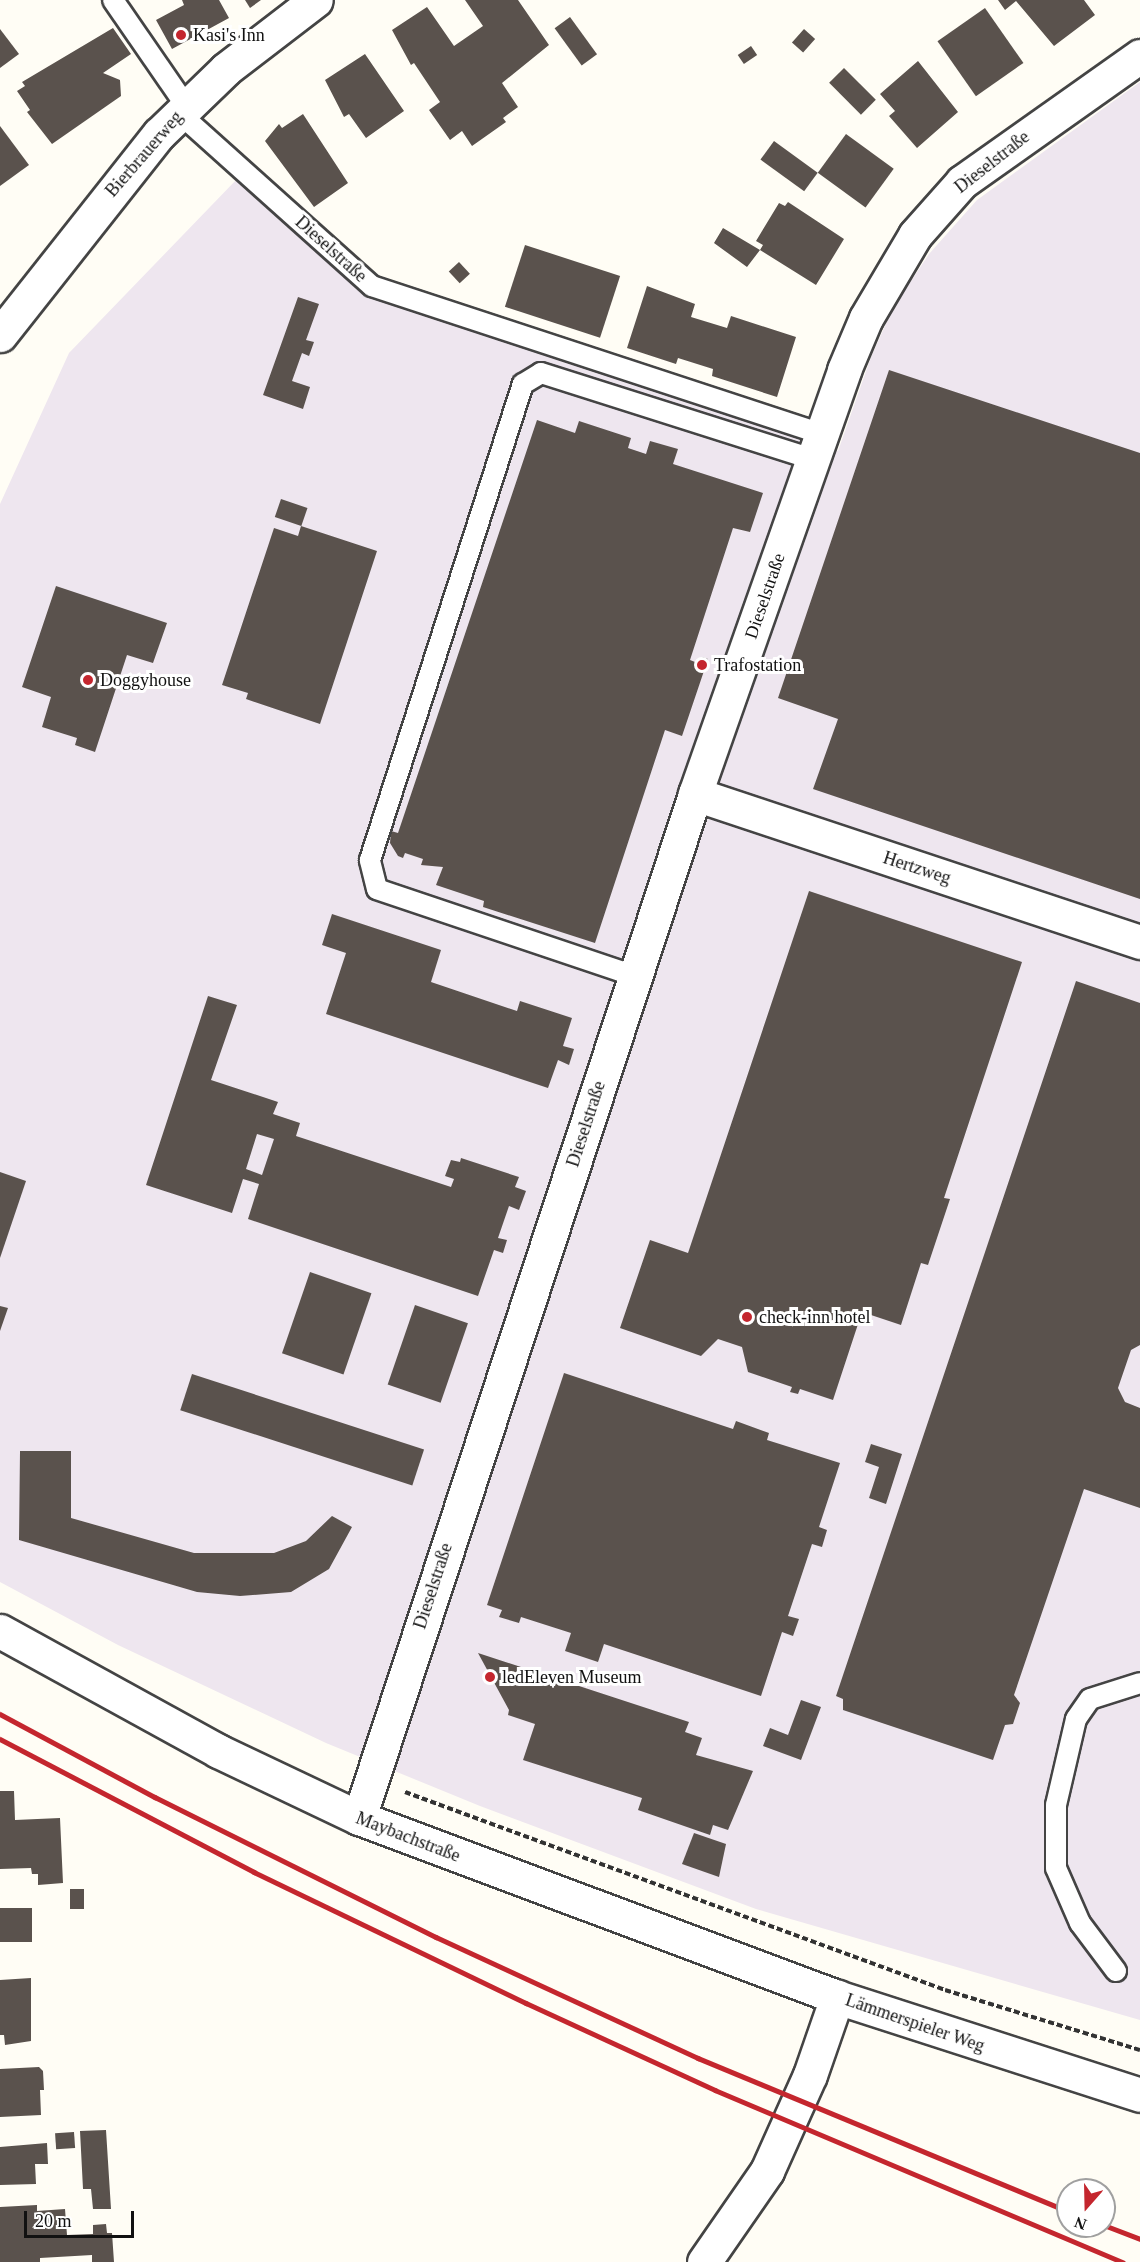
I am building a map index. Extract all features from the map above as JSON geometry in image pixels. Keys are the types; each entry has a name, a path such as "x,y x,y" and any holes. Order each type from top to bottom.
{"street":[{"name":"Bierbrauerweg","path":"0,335 91,216 182,110 242,56 316,0"},
{"name":"Dieselstraße","path":"358,1818 695,794 817,447 866,318 899,258 934,210 996,156 1140,56"},
{"name":"Hertzweg","path":"695,794 1140,942"},
{"name":"Maybachstraße","path":"0,1631 218,1750 358,1818 837,1997"},
{"name":"Lämmerspieler Weg","path":"704,2262 767,2172 810,2075 837,1997 1140,2095"}],"lane":[{"name":"Dieselstraße","path":"113,0 182,110 372,286 817,447"},
{"path":"635,976 377,890 370,860 523,384 541,373 817,447"},
{"path":"1116,1971 1080,1923 1056,1868 1056,1805 1076,1719 1090,1699 1140,1683"}],"path":[{"path":"403,1791 934,1986 1140,2050"}],"shaded area":[{"path":"1140,82 1140,2020 756,1909 480,1806 326,1743 118,1645 0,1582 0,504 69,353 238,178 367,294 838,451 871,357 893,308 929,254 977,200"}],"building":[{"name":"Kasi's Inn","path":"182,0 219,0 229,18 172,49 156,20 184,5"},
{"path":"245,0 261,0 250,8"},
{"path":"465,0 518,0 549,45 502,83 518,107 503,118 506,122 472,146 462,131 450,140 429,110 440,102 414,63 411,65 392,30 427,7 454,46 483,26"},
{"path":"998,0 1084,0 1095,15 1054,46 1016,1 1005,10"},
{"path":"985,8 1023,63 976,96 937,41"},
{"path":"570,17 597,54 582,65 555,28"},
{"path":"113,28 131,54 103,73 120,80 121,96 52,144 27,112 30,110 17,91 25,86 22,82"},
{"path":"0,29 19,54 0,68"},
{"path":"804,29 815,39 803,52 792,42"},
{"path":"751,46 757,55 744,64 738,55"},
{"path":"365,54 404,111 366,138 349,114 344,117 325,80"},
{"path":"918,61 958,112 917,148 889,116 895,111 880,94"},
{"path":"844,68 876,100 861,115 829,83"},
{"path":"303,114 348,183 314,207 265,141 279,124 282,128"},
{"path":"0,126 29,165 0,186"},
{"path":"846,134 894,169 866,208 818,173"},
{"path":"774,141 818,173 804,191 760,160"},
{"path":"788,202 844,239 816,285 760,250 763,245 756,241 779,203 785,206"},
{"path":"723,228 760,250 747,267 714,243"},
{"path":"525,245 620,276 600,338 505,307"},
{"path":"459,262 470,274 460,283 449,272"},
{"path":"647,286 695,304 691,317 727,328 731,316 796,337 777,397 712,376 713,369 678,358 676,364 627,348"},
{"path":"298,297 319,304 306,340 314,342 309,356 302,353 292,381 310,387 303,409 263,395"},
{"path":"889,370 1140,453 1140,899 813,789 838,719 778,698"},
{"path":"537,420 575,433 579,421 631,438 628,448 646,454 650,441 678,449 673,464 763,493 750,532 733,528 690,660 700,664 702,657 708,659 682,736 665,730 595,943 483,907 484,901 436,885 443,867 421,865 423,859 405,853 403,858 398,856 390,843 391,831 398,833"},
{"path":"281,499 307,508 301,526 275,517"},
{"path":"301,526 377,551 320,724 246,699 248,693 222,685 274,528 298,536"},
{"name":"Doggyhouse","path":"56,586 167,623 153,663 127,655 95,752 75,745 77,738 42,727 51,697 22,687"},
{"path":"809,891 1022,962 944,1198 950,1199 928,1265 921,1263 901,1325 862,1312 833,1400 800,1389 798,1394 790,1392 792,1387 748,1372 742,1347 718,1339 701,1356 620,1328 650,1240 688,1253"},
{"path":"332,914 441,950 431,982 517,1011 520,1001 572,1018 563,1046 574,1049 569,1065 558,1060 548,1088 326,1014 346,953 322,945"},
{"path":"1076,981 1140,1003 1140,1345 1131,1350 1118,1388 1125,1402 1140,1408 1140,1508 1084,1489 1014,1695 1020,1703 1013,1724 1005,1725 993,1760 843,1710 843,1699 836,1696"},
{"path":"208,996 237,1005 211,1080 278,1102 273,1114 300,1123 296,1136 451,1187 454,1179 445,1176 451,1160 460,1162 461,1158 519,1177 515,1187 526,1191 519,1210 509,1206 498,1238 507,1240 503,1253 494,1250 478,1296 248,1219 259,1184 243,1179 232,1213 146,1185","holes":["257,1134 274,1139 262,1175 246,1169"]},
{"path":"0,1172 26,1181 0,1258"},
{"path":"310,1272 371,1293 343,1374 282,1353"},
{"path":"415,1305 468,1323 441,1403 388,1384"},
{"path":"0,1306 8,1308 0,1331"},
{"path":"564,1373 733,1429 736,1421 769,1433 767,1440 840,1463 819,1527 827,1530 822,1547 812,1544 788,1616 799,1619 793,1636 782,1632 761,1696 604,1644 598,1662 565,1651 571,1633 521,1617 519,1623 499,1617 502,1610 487,1605"},
{"path":"192,1374 424,1449 412,1486 180,1410"},
{"path":"871,1444 902,1454 886,1504 869,1498 879,1467 865,1462"},
{"path":"20,1451 71,1451 71,1518 194,1553 274,1553 306,1541 332,1516 352,1527 329,1569 291,1592 240,1596 197,1592 19,1540"},
{"path":"478,1653 689,1722 685,1732 702,1738 696,1755 753,1771 728,1830 713,1825 710,1835 638,1810 642,1798 523,1760 535,1724 508,1715 509,1710"},
{"path":"801,1700 821,1707 801,1760 763,1746 770,1728 788,1735"},
{"path":"0,1791 14,1791 15,1820 60,1818 63,1883 38,1885 38,1874 32,1874 31,1868 0,1869"},
{"path":"694,1833 726,1844 719,1877 682,1864"},
{"path":"70,1889 84,1889 84,1909 70,1909"},
{"path":"0,1908 32,1908 32,1942 0,1942"},
{"path":"31,1978 31,2041 5,2045 4,2035 0,2035 0,1980"},
{"path":"39,2067 43,2071 44,2090 40,2090 41,2115 0,2117 0,2069"},
{"path":"106,2130 111,2209 93,2209 91,2189 83,2189 80,2131"},
{"path":"74,2132 75,2148 56,2149 55,2133"},
{"path":"47,2143 48,2164 35,2164 36,2184 0,2185 0,2147"},
{"path":"37,2205 37,2211 65,2209 67,2235 93,2234 93,2225 106,2224 107,2233 112,2233 114,2262 92,2262 92,2255 40,2258 40,2262 0,2262 0,2207"}],"railway":[{"path":"0,1714 155,1797 436,1937 698,2058 1056,2206"},
{"path":"0,1739 254,1872 526,2003 715,2090 1123,2262"},
{"path":"1116,2230 1140,2239"}],"place":[{"name":"Kasi's Inn","path":"181,35"},
{"name":"Trafostation","path":"702,665"},
{"name":"Doggyhouse","path":"88,680"},
{"name":"check-inn hotel","path":"747,1317"},
{"name":"ledEleven Museum","path":"490,1677"}]}
